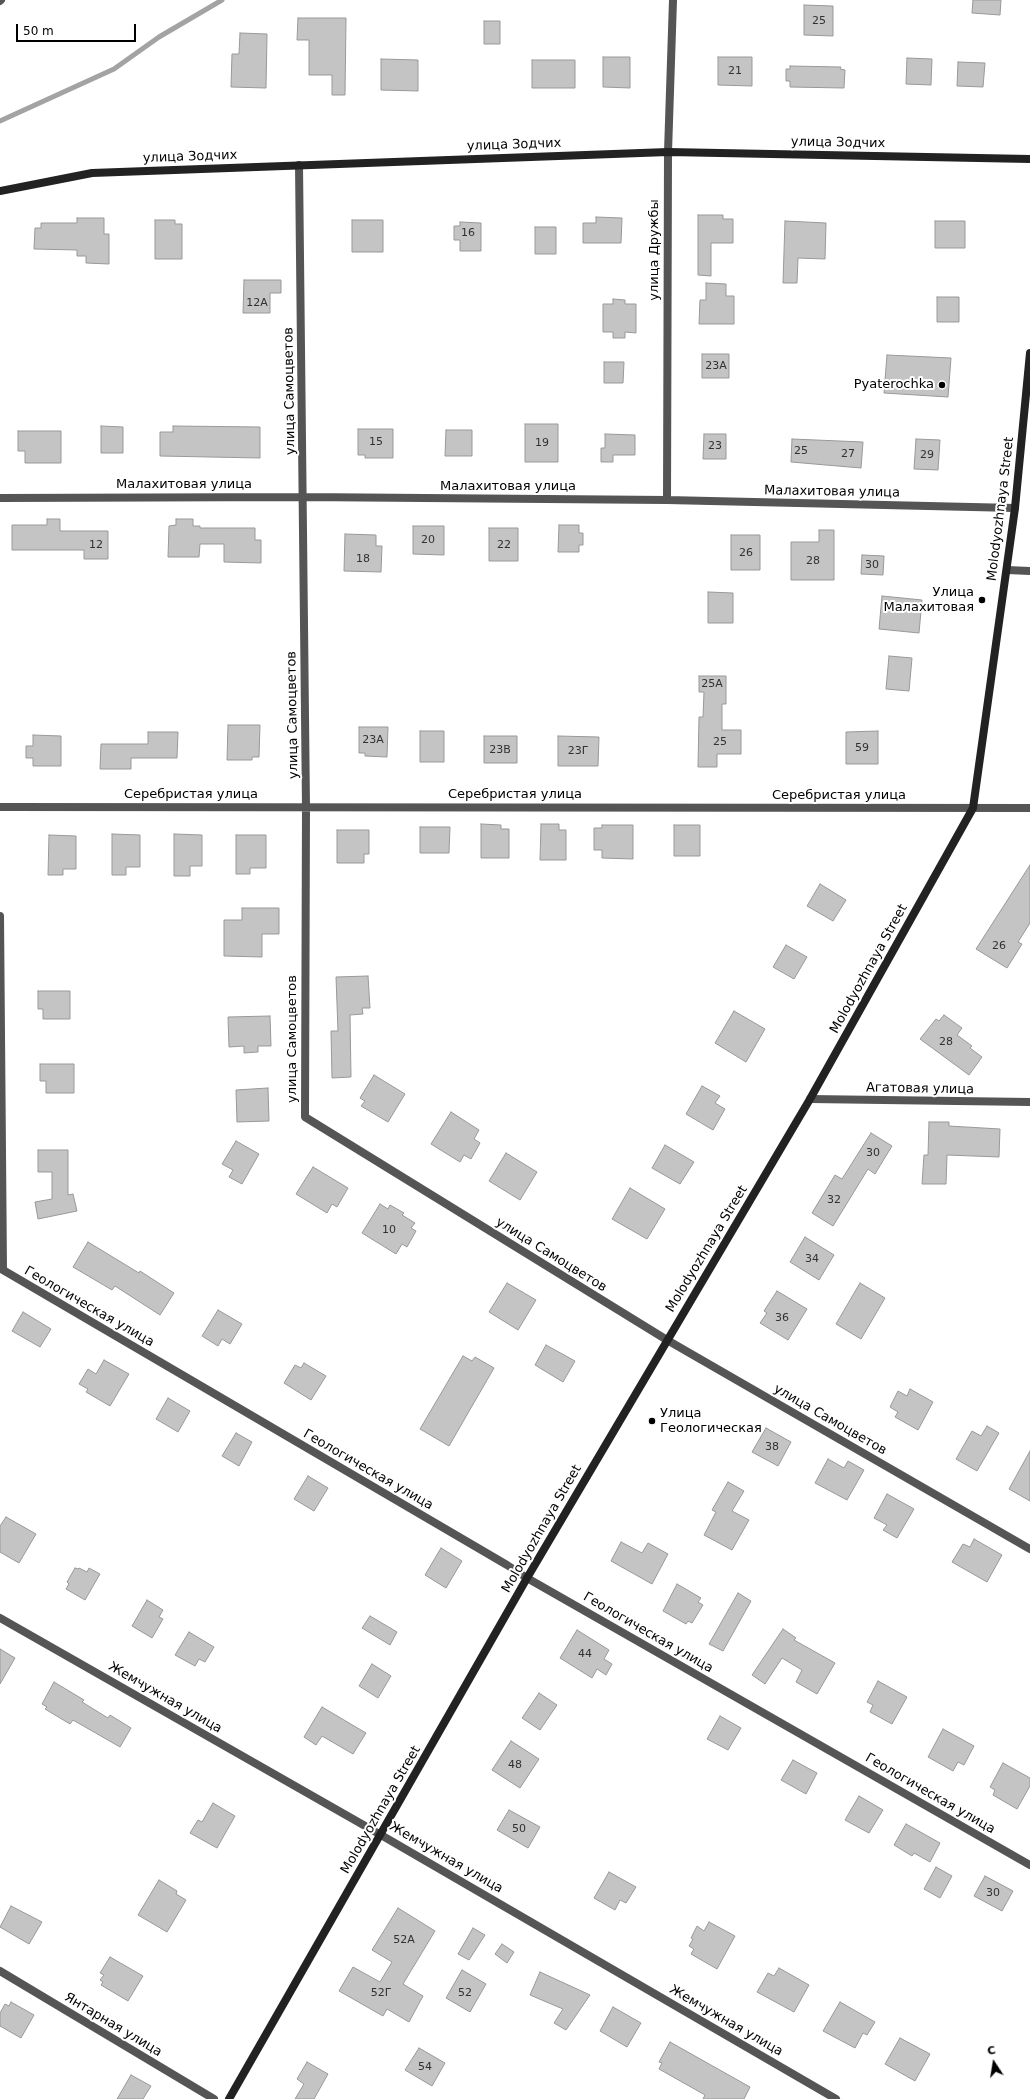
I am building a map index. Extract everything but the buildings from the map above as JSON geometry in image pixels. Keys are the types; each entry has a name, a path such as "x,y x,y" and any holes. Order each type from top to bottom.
{"street":[{"name":"улица Дружбы","path":"667,500 668,152 673,0"},
{"name":"улица Зодчих","path":"0,191 92,173 668,152 1030,159"},
{"name":"улица Самоцветов","path":"299,165 306,807 305,1117 667,1340 1030,1549"},
{"name":"Molodyozhnaya Street","path":"229,2099 527,1578 810,1099 973,808 1015,508 1029,378 1030,352"},
{"name":"Малахитовая улица","path":"0,498 303,497 667,500 1015,508"},
{"path":"1007,570 1030,571"},
{"name":"Серебристая улица","path":"0,807 1030,808"},
{"name":"Геологическая улица","path":"0,916 3,1270 527,1578 1030,1865"},
{"name":"Агатовая улица","path":"810,1099 1030,1102"},
{"name":"Жемчужная улица","path":"0,1618 381,1834 836,2099"},
{"name":"Янтарная улица","path":"0,1971 214,2099"}],"waterway":[{"path":"0,121 114,69 159,37 222,0"}],"place":[{"name":"Pyaterochka","path":"942,385"},
{"name":"Улица Малахитовая","path":"982,600"},
{"name":"Улица Геологическая","path":"652,1421"}]}
